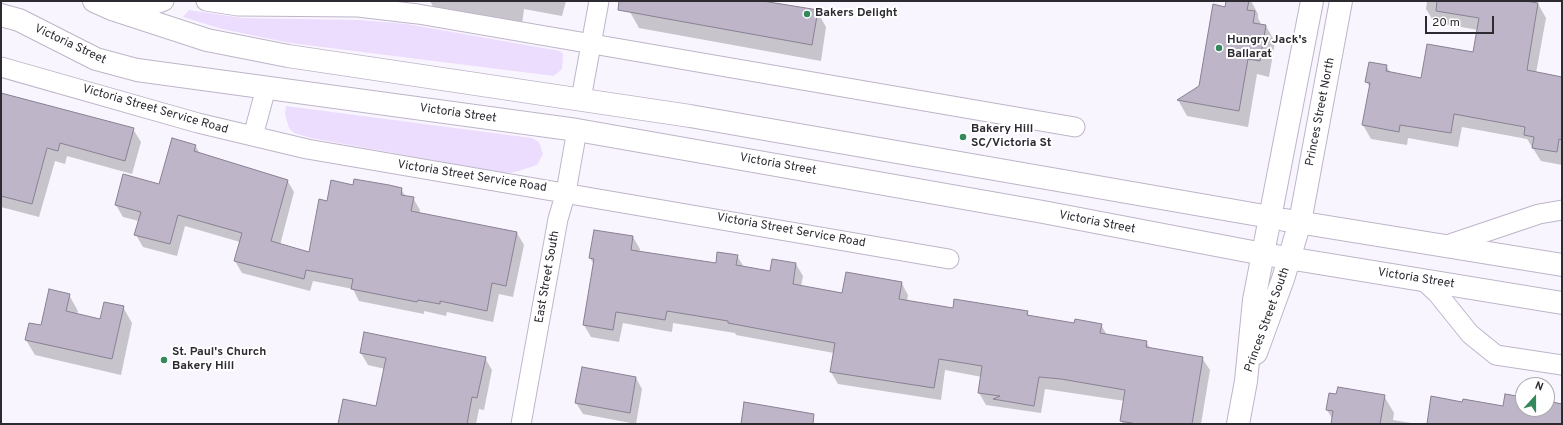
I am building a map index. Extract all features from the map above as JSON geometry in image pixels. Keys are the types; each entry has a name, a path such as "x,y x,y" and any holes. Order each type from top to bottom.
{"street":[{"path":"103,5 141,9 164,1"},
{"path":"206,1 238,6 358,7 418,14 1075,127"},
{"path":"581,99 599,1"},
{"path":"1270,217 1312,1"},
{"name":"Princes Street North","path":"1289,259 1300,222 1341,1"},
{"path":"103,5 207,40 281,54 581,99 1055,178 1270,217 1562,265"},
{"name":"Victoria Street","path":"1,14 19,20 86,55 119,66 151,73 577,130 1043,212 1289,259 1562,303"},
{"name":"Victoria Street Service Road","path":"1,67 198,122 253,136 345,156 566,192 949,259"},
{"path":"253,136 266,88"},
{"name":"East Street South","path":"521,424 558,219 566,192 577,130"},
{"path":"1444,246 1539,214 1562,210"},
{"name":"Princes Street South","path":"1238,424 1246,381 1254,300 1270,217"},
{"name":"Princes Street South","path":"1246,381 1289,259"},
{"path":"1424,280 1437,293 1470,334 1496,355 1562,365"}],"shaded area":[{"path":"189,10 243,18 360,20 407,24 560,51 563,54 562,69 554,76 290,43 222,29 183,17"},
{"path":"286,106 532,138 539,142 543,154 537,165 515,172 504,173 311,138 294,133 289,128 285,114"}],"building":[{"path":"619,1 763,1 818,10 812,45 618,10"},
{"path":"1226,1 1249,1 1247,10 1255,11 1253,23 1266,25 1260,61 1248,59 1239,111 1177,100 1199,86 1213,4 1225,7"},
{"path":"1437,1 1525,1 1538,3 1527,70 1562,77 1562,140 1559,139 1557,152 1532,148 1534,137 1524,135 1525,127 1454,114 1451,133 1400,125 1399,132 1362,125 1370,83 1365,82 1369,62 1387,65 1386,71 1421,78 1427,44 1473,52 1479,18 1436,11"},
{"path":"1,93 134,128 125,161 60,143 58,151 47,148 32,204 1,196"},
{"path":"172,138 196,145 194,151 288,180 271,241 309,252 319,199 327,201 331,180 353,185 354,179 389,185 402,188 401,195 414,197 411,211 517,232 506,286 492,283 487,311 440,301 440,304 418,300 417,302 351,289 353,279 306,270 304,279 234,261 242,233 178,215 170,244 134,235 141,212 115,205 123,174 159,184"},
{"path":"594,230 633,236 631,250 716,263 717,252 738,255 736,265 770,271 772,259 796,263 793,284 842,293 846,272 902,282 899,299 953,308 954,299 1028,311 1027,315 1074,323 1075,319 1102,324 1100,333 1147,341 1146,347 1203,357 1192,424 1137,424 1120,421 1125,390 1061,379 1039,377 1034,406 993,399 1000,396 978,393 982,366 939,359 934,388 830,372 835,343 728,323 728,321 667,311 665,320 616,312 613,330 583,325 594,259 589,258"},
{"path":"49,289 70,294 66,311 100,319 104,302 124,306 112,359 25,340 29,323 41,325"},
{"path":"364,332 486,357 477,398 472,397 467,424 338,424 343,399 376,406 386,358 360,353"},
{"path":"582,367 636,377 630,413 575,403"},
{"path":"1338,387 1385,395 1380,424 1331,424 1333,411 1326,410 1329,393 1336,394"},
{"path":"1505,394 1515,396 1515,417 1555,417 1555,403 1562,404 1562,424 1427,424 1431,396 1462,402 1463,399 1503,406"},
{"path":"744,402 814,414 813,424 741,424"}],"place":[{"name":"Bakers Delight","path":"807,14"},
{"name":"Hungry Jack's Ballarat","path":"1219,48"},
{"name":"Bakery Hill SC/Victoria St","path":"963,137"},
{"name":"St. Paul's Church Bakery Hill","path":"164,360"}]}
